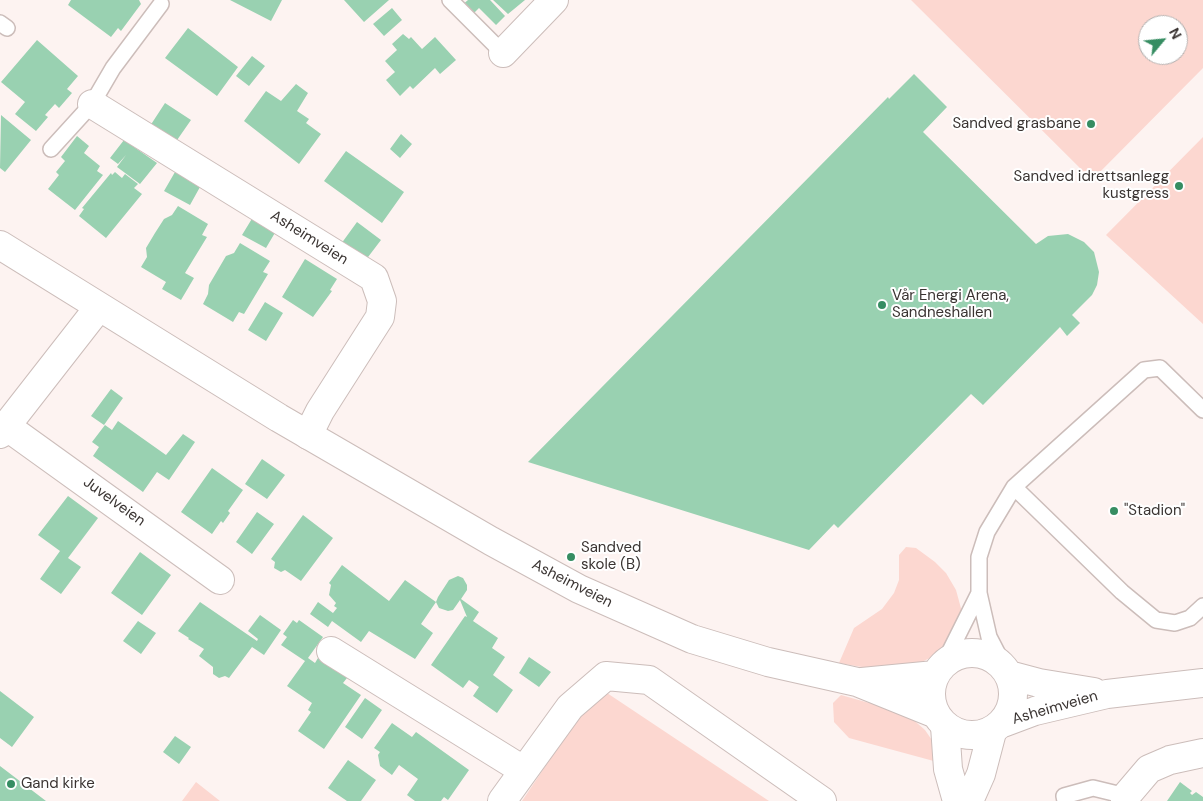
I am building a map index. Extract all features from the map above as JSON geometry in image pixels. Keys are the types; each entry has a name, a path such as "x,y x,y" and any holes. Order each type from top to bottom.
{"street":[{"path":"503,53 554,0"},
{"name":"Asheimveien","path":"92,104 374,278 382,301 380,317 320,411 308,435"},
{"name":"Asheimveien","path":"0,245 308,435 491,541 579,589 634,615 692,639 768,662 857,682 941,720"},
{"name":"Juvelveien","path":"99,307 3,430 220,580"},
{"path":"331,650 523,770"},
{"path":"969,801 998,727 1013,704 1014,689 1007,672 994,658 981,654 967,653 953,658 940,669 931,691 932,705 941,720 958,734 972,736 998,727"},
{"name":"Asheimveien","path":"857,682 940,669"},
{"name":"Asheimveien","path":"1007,672 1039,684 1107,694"},
{"path":"502,801 570,707 606,676 649,680 822,801"},
{"name":"Asheimveien","path":"998,727 1035,711 1107,694 1203,683"},
{"path":"941,720 948,769 956,801"},
{"path":"1126,799 1149,769 1170,760 1203,753"}],"lane":[{"path":"450,0 503,53"},
{"path":"51,149 92,104 113,68 161,4"},
{"path":"1007,672 990,637 979,593 979,557 988,532 1014,487 1144,370 1160,368 1203,410"},
{"path":"1014,487 1122,592 1156,620 1175,623 1190,618 1203,606"},
{"path":"940,669 979,593"},
{"path":"1065,801 1064,796 1093,788 1126,799"}],"shaded area":[{"name":"Sandved grasbane","path":"911,0 1203,0 1203,68 1092,180"},
{"name":"Sandved idrettsanlegg kustgress","path":"1203,137 1203,324 1106,235"},
{"path":"906,547 916,548 935,562 946,573 956,590 962,612 947,643 930,658 913,666 879,670 839,663 854,628 882,609 894,593 899,580 899,555"},
{"path":"604,691 769,801 522,801 587,704"},
{"path":"841,695 909,716 925,730 936,746 941,763 849,738 834,722 833,703"},
{"path":"196,782 220,801 182,801"}],"building":[{"path":"71,0 139,0 141,4 121,31 118,28 111,37 68,5"},
{"path":"230,0 282,0 271,21"},
{"path":"344,0 389,0 364,22"},
{"path":"468,0 490,0 505,16 496,25 479,8 471,16 461,6"},
{"path":"493,0 525,0 508,14"},
{"path":"392,8 402,20 384,36 373,24"},
{"path":"188,28 238,67 217,96 165,58"},
{"path":"403,34 409,39 411,37 422,49 435,37 456,60 440,74 435,68 413,89 410,86 400,96 386,80 395,72 385,61 397,50 392,44"},
{"path":"37,40 78,76 67,89 72,93 59,108 55,104 45,115 48,117 36,131 15,114 25,102 1,82"},
{"path":"252,56 265,66 249,86 236,76"},
{"name":"Vår Energi Arena, Sandneshallen","path":"914,74 947,107 923,132 1036,244 1048,236 1068,234 1084,242 1094,252 1099,272 1097,285 1092,295 1072,315 1080,323 1067,336 1060,327 983,405 971,394 838,528 834,524 809,550 528,462 888,97 889,99"},
{"path":"296,84 308,93 297,111 309,119 306,123 321,134 299,164 244,121 266,91 281,101"},
{"path":"165,103 191,120 175,143 150,126"},
{"path":"1,115 31,140 5,172 0,168"},
{"path":"401,134 412,144 400,158 390,149"},
{"path":"77,136 89,146 84,153 100,166 97,171 103,175 75,210 48,189 59,175 56,172 65,161 61,157"},
{"path":"124,140 157,163 140,184 117,167 126,155 118,164 110,158"},
{"path":"346,151 404,192 382,223 324,181"},
{"path":"115,172 122,178 125,174 138,184 134,188 142,194 106,238 79,216 84,209 82,208 111,173 112,175"},
{"path":"175,172 200,187 190,205 164,191"},
{"path":"178,206 208,224 202,235 207,237 185,273 194,278 181,300 162,289 166,282 141,267 147,257 146,248 155,233 164,219 172,215"},
{"path":"253,217 276,231 266,248 242,235"},
{"path":"357,222 381,240 365,261 341,244"},
{"path":"240,243 270,261 263,272 268,274 244,314 239,312 233,322 203,304 208,294 209,285 226,256 234,253"},
{"path":"305,259 337,279 330,290 332,291 313,317 282,297"},
{"path":"265,302 283,313 266,341 248,330"},
{"path":"111,389 123,398 104,425 91,416"},
{"path":"118,421 166,455 183,434 195,442 169,480 157,472 143,492 93,456 99,447 92,442 105,425 112,430"},
{"path":"262,459 285,475 267,499 245,484"},
{"path":"212,468 243,490 228,511 230,513 223,523 221,521 212,534 181,512"},
{"path":"68,496 98,518 68,558 81,567 61,594 40,579 60,551 38,535"},
{"path":"257,512 274,524 252,554 236,542"},
{"path":"303,515 333,538 301,581 285,570 281,572 274,568 275,562 271,559"},
{"path":"140,552 171,575 142,615 111,593"},
{"path":"342,565 389,601 405,580 436,602 421,624 433,633 415,659 369,631 361,642 332,621 328,627 310,614 318,602 333,613 337,608 334,606 336,603 329,595 331,585 329,583"},
{"path":"458,576 463,578 467,585 467,590 461,599 479,612 473,621 498,638 492,648 505,657 493,675 513,690 497,713 473,696 479,687 469,680 463,688 431,665 465,616 467,617 460,600 453,610 448,611 439,608 436,602 449,580"},
{"path":"200,602 257,641 258,639 248,631 260,615 281,630 264,655 252,647 229,678 225,676 219,678 213,674 213,667 199,656 204,649 178,631"},
{"path":"293,620 297,623 299,620 323,637 308,658 315,663 318,658 347,678 343,683 361,695 324,749 298,731 311,712 308,710 312,703 287,686 305,661 281,645 287,637 283,634"},
{"path":"138,621 156,633 141,654 123,641"},
{"path":"529,657 551,672 539,687 519,673"},
{"path":"0,691 34,717 12,747 0,738"},
{"path":"365,698 382,710 362,739 345,727"},
{"path":"392,723 412,737 416,732 469,770 448,800 444,797 441,801 415,801 407,795 418,779 399,765 392,775 380,766 378,755 380,752 374,748"},
{"path":"175,736 191,747 179,764 163,752"},
{"path":"348,760 376,780 361,801 347,801 328,788"},
{"name":"Gand kirke","path":"0,766 46,801 0,801"},
{"path":"1180,782 1192,791 1190,793 1192,795 1196,792 1203,797 1203,801 1167,801"}],"place":[{"name":"Sandved grasbane","path":"1091,124"},
{"name":"Sandved idrettsanlegg kustgress","path":"1179,186"},
{"name":"Vår Energi Arena, Sandneshallen","path":"882,305"},
{"name":"\"Stadion\"","path":"1114,511"},
{"name":"Sandved skole (B)","path":"571,557"},
{"name":"Gand kirke","path":"11,784"}]}
